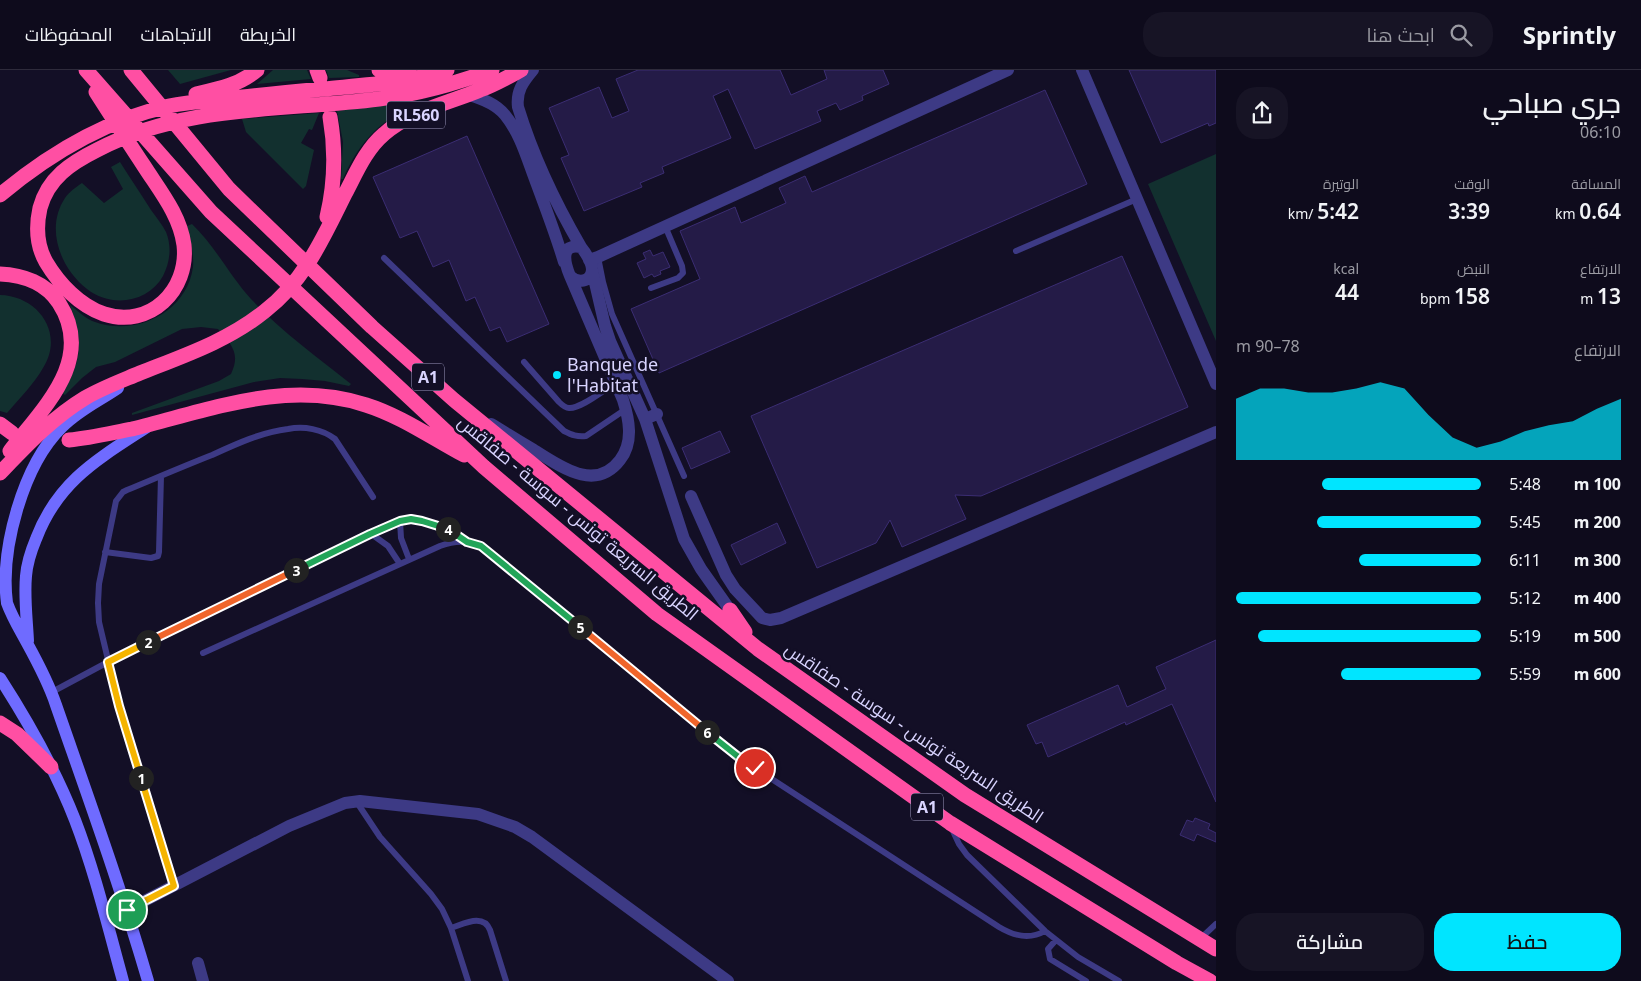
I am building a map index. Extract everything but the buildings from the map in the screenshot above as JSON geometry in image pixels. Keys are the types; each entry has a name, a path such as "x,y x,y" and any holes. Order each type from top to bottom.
{"highway":[{"path":"81,70 167,201 176,217 182,233 184,246 182,276 168,298 145,313 115,316 105,315 87,306 64,286 52,272 44,257 38,238 38,216 44,196 60,173 84,156 123,138 158,125 247,103 358,101 399,96 445,86 492,70"},
{"name":"الطريق السريعة تونس - سوسة - صفاقس","path":"86,70 211,212 484,467 657,614 950,823 1177,963 1210,981"},
{"name":"الطريق السريعة تونس - سوسة - صفاقس","path":"132,70 229,189 372,327 454,400 758,649 965,795 1216,949"},
{"path":"137,70 151,94"},
{"path":"148,111 184,96 228,87 240,82 257,70"},
{"path":"378,70 409,70"},
{"name":"RL560","path":"0,195 42,162 76,142 122,120 148,111 171,106 247,103 409,80 447,70"},
{"name":"RL560","path":"131,377 226,337 247,324 278,299 300,276 314,256 338,197 383,134 414,116 482,90 521,70"},
{"path":"330,117 338,197"},
{"path":"0,274 22,277 50,292 68,319 72,345 70,360 63,380 0,464"},
{"path":"0,473 45,427 65,412 93,394 131,377"},
{"path":"69,440 102,436 259,398 288,394 319,395 350,401 379,410 484,467"},
{"path":"730,610 758,649"},
{"path":"0,723 17,734 52,768"}],"main road":[{"path":"131,377 116,389 84,408 53,436 37,458 20,492 10,518 6,533 2,580 10,610 52,692 127,910 148,981"},
{"path":"28,644 27,566 32,548 45,518 59,496 78,475 101,457 153,424"},
{"path":"0,678 25,716 64,794 84,847 124,981"}],"street":[{"path":"534,70 524,81 519,91 518,107 522,120 560,210 581,248 593,262 600,309 610,341 645,420 684,539 701,569 730,610"},
{"path":"570,276 577,281 585,280 589,278 593,262 665,226 1008,70"},
{"path":"1082,70 1216,384"},
{"path":"454,400 564,469 585,476 606,472 612,468 622,458 627,444 629,430 626,409 564,262 548,211 525,152 504,114 484,99 469,94"},
{"path":"564,262 569,249 577,246 581,248"},
{"path":"645,420 658,414"},
{"path":"691,496 730,581 754,611 762,618 770,620 781,618 1216,432"},
{"path":"127,910 289,826 345,803 356,801 478,814 515,827 728,981"},
{"path":"198,962 203,981"}],"lane":[{"path":"1016,251 1137,199"},
{"path":"651,288 678,278 683,273 682,266 665,226"},
{"path":"384,258 557,424 571,435 586,436 626,409"},
{"path":"593,262 602,282 612,314 684,476"},
{"path":"524,362 559,402 570,408 578,406 616,383"},
{"path":"174,886 124,723 99,622 99,584 116,501 119,496 128,490 253,438 286,429 303,428 324,432 335,439 373,497"},
{"path":"105,552 151,558 158,556 161,476"},
{"path":"52,692 108,662 400,521 411,519 434,524 452,531 467,542"},
{"path":"400,521 401,538 410,560"},
{"path":"370,534 388,546 400,564"},
{"path":"203,653 453,541 481,546 741,759 1011,934 1028,936 1045,932"},
{"path":"356,801 380,837 442,909 451,928 468,981"},
{"path":"950,823 958,844 967,855 1045,932 1078,957 1118,981"},
{"path":"451,928 477,920 487,924 506,981"},
{"path":"1199,940 1216,924"},
{"path":"1056,940 1048,949 1050,958 1086,981"}],"green space":[{"path":"168,70 231,70 180,84"},
{"path":"273,70 307,70 311,79 257,84"},
{"path":"326,70 347,70 359,75 359,77 329,78"},
{"path":"421,101 422,105 395,116 374,132 364,142 343,179 341,179 343,142 337,111"},
{"path":"319,113 312,130 309,129 301,143 314,150 306,186 303,189 246,132 242,119"},
{"path":"1216,154 1216,341 1148,184"},
{"path":"120,162 164,229 170,249 165,271 156,285 139,297 128,300 107,299 87,289 77,280 63,259 58,247 56,234 59,210 65,198 82,183 104,203 123,189 111,167"},
{"path":"192,224 251,299 287,333 351,384 349,386 325,381 280,378 254,382 132,415 132,413 219,381 231,374 234,367 235,354 230,344 218,329 201,327 182,329 115,362 96,367 65,395 62,393 74,370 79,350 77,330 70,305 92,321 111,326 127,326 157,317 181,297 189,283 193,262 192,246 187,226"},
{"path":"0,295 14,297 36,309 44,319 49,330 51,342 49,355 43,368 7,413 0,411"}],"place":[{"name":"Banque de l'Habitat","path":"557,375"}],"route":[{"path":"127,910 174,886 119,706 108,662 400,521 411,519 434,524 446,528 467,542 481,546 715,739 755,768"}]}
